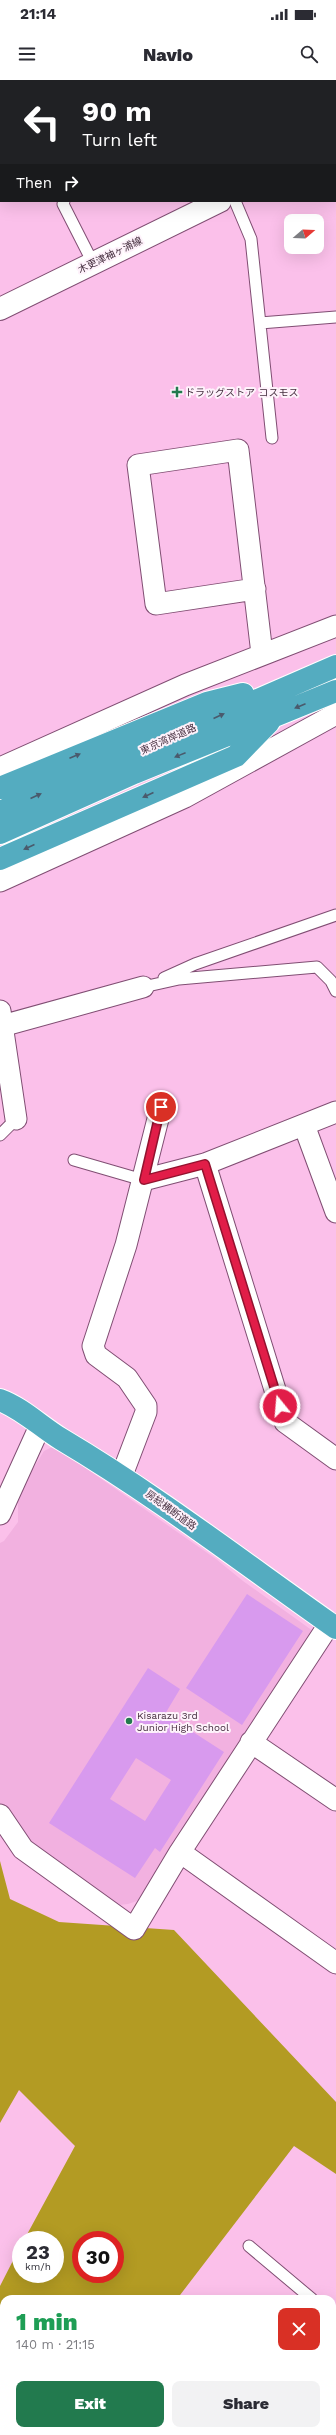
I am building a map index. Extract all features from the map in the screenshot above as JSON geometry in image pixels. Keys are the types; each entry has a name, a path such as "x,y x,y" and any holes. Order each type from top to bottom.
{"highway":[{"name":"東京湾岸道路","path":"0,812 336,666"},
{"path":"0,788 206,703 304,679"},
{"name":"東京湾岸道路","path":"0,833 134,773 336,691"},
{"path":"0,859 236,756 274,717"},
{"name":"房総横断道路","path":"0,1400 8,1403 40,1426 122,1475 333,1625"}],"main road":[{"name":"木更津袖ヶ浦線","path":"0,309 218,202"}],"street":[{"path":"255,589 156,604 138,465 238,450 255,589 262,654"},
{"path":"0,768 185,685 336,626"},
{"path":"0,881 185,798 336,714"},
{"path":"16,1119 1,1025 116,992 143,987"},
{"path":"122,1475 146,1412 146,1406 127,1378 96,1355 93,1346 126,1245 144,1180 161,1107"},
{"path":"144,1180 205,1164 336,1112"},
{"path":"304,1125 336,1212"},
{"path":"205,1164 285,1422 336,1459"},
{"path":"0,1514 40,1426"},
{"path":"0,1816 22,1849 134,1929 180,1852 251,1742 333,1625"},
{"path":"251,1742 336,1800"},
{"path":"180,1852 336,1963"}],"lane":[{"path":"64,202 63,204 93,263"},
{"path":"235,202 250,239 272,438"},
{"path":"260,323 336,317"},
{"path":"143,987 195,964 336,915"},
{"path":"143,987 179,979 317,967 332,981 336,991"},
{"path":"0,1135 16,1119"},
{"path":"74,1160 144,1180"},
{"path":"249,2246 307,2295"}],"shaded area":[{"name":"Kisarazu 3rd Junior High School","path":"54,1446 216,1559 243,1581 313,1631 156,1874 137,1901 128,1904 119,1905 27,1838 0,1805 0,1543 4,1541 18,1522 18,1501 22,1487 44,1451"},
{"path":"0,1861 10,1899 59,1922 174,1930 336,2102 336,2174 294,2146 180,2295 0,2295 0,2286 12,2263 12,2283 64,2283 64,2231 29,2231 75,2146 19,2090 0,2123"}],"building":[{"path":"247,1594 303,1631 242,1725 186,1688"},
{"path":"148,1668 180,1689 165,1714 224,1752 160,1852 155,1848 135,1878 49,1823","holes":["136,1758 171,1780 145,1821 110,1799"]}],"place":[{"name":"ドラッグストア コスモス","path":"177,392"},
{"name":"Kisarazu 3rd Junior High School","path":"129,1721"}],"route":[{"path":"161,1107 144,1180 161,1174 205,1164 280,1406"}]}
